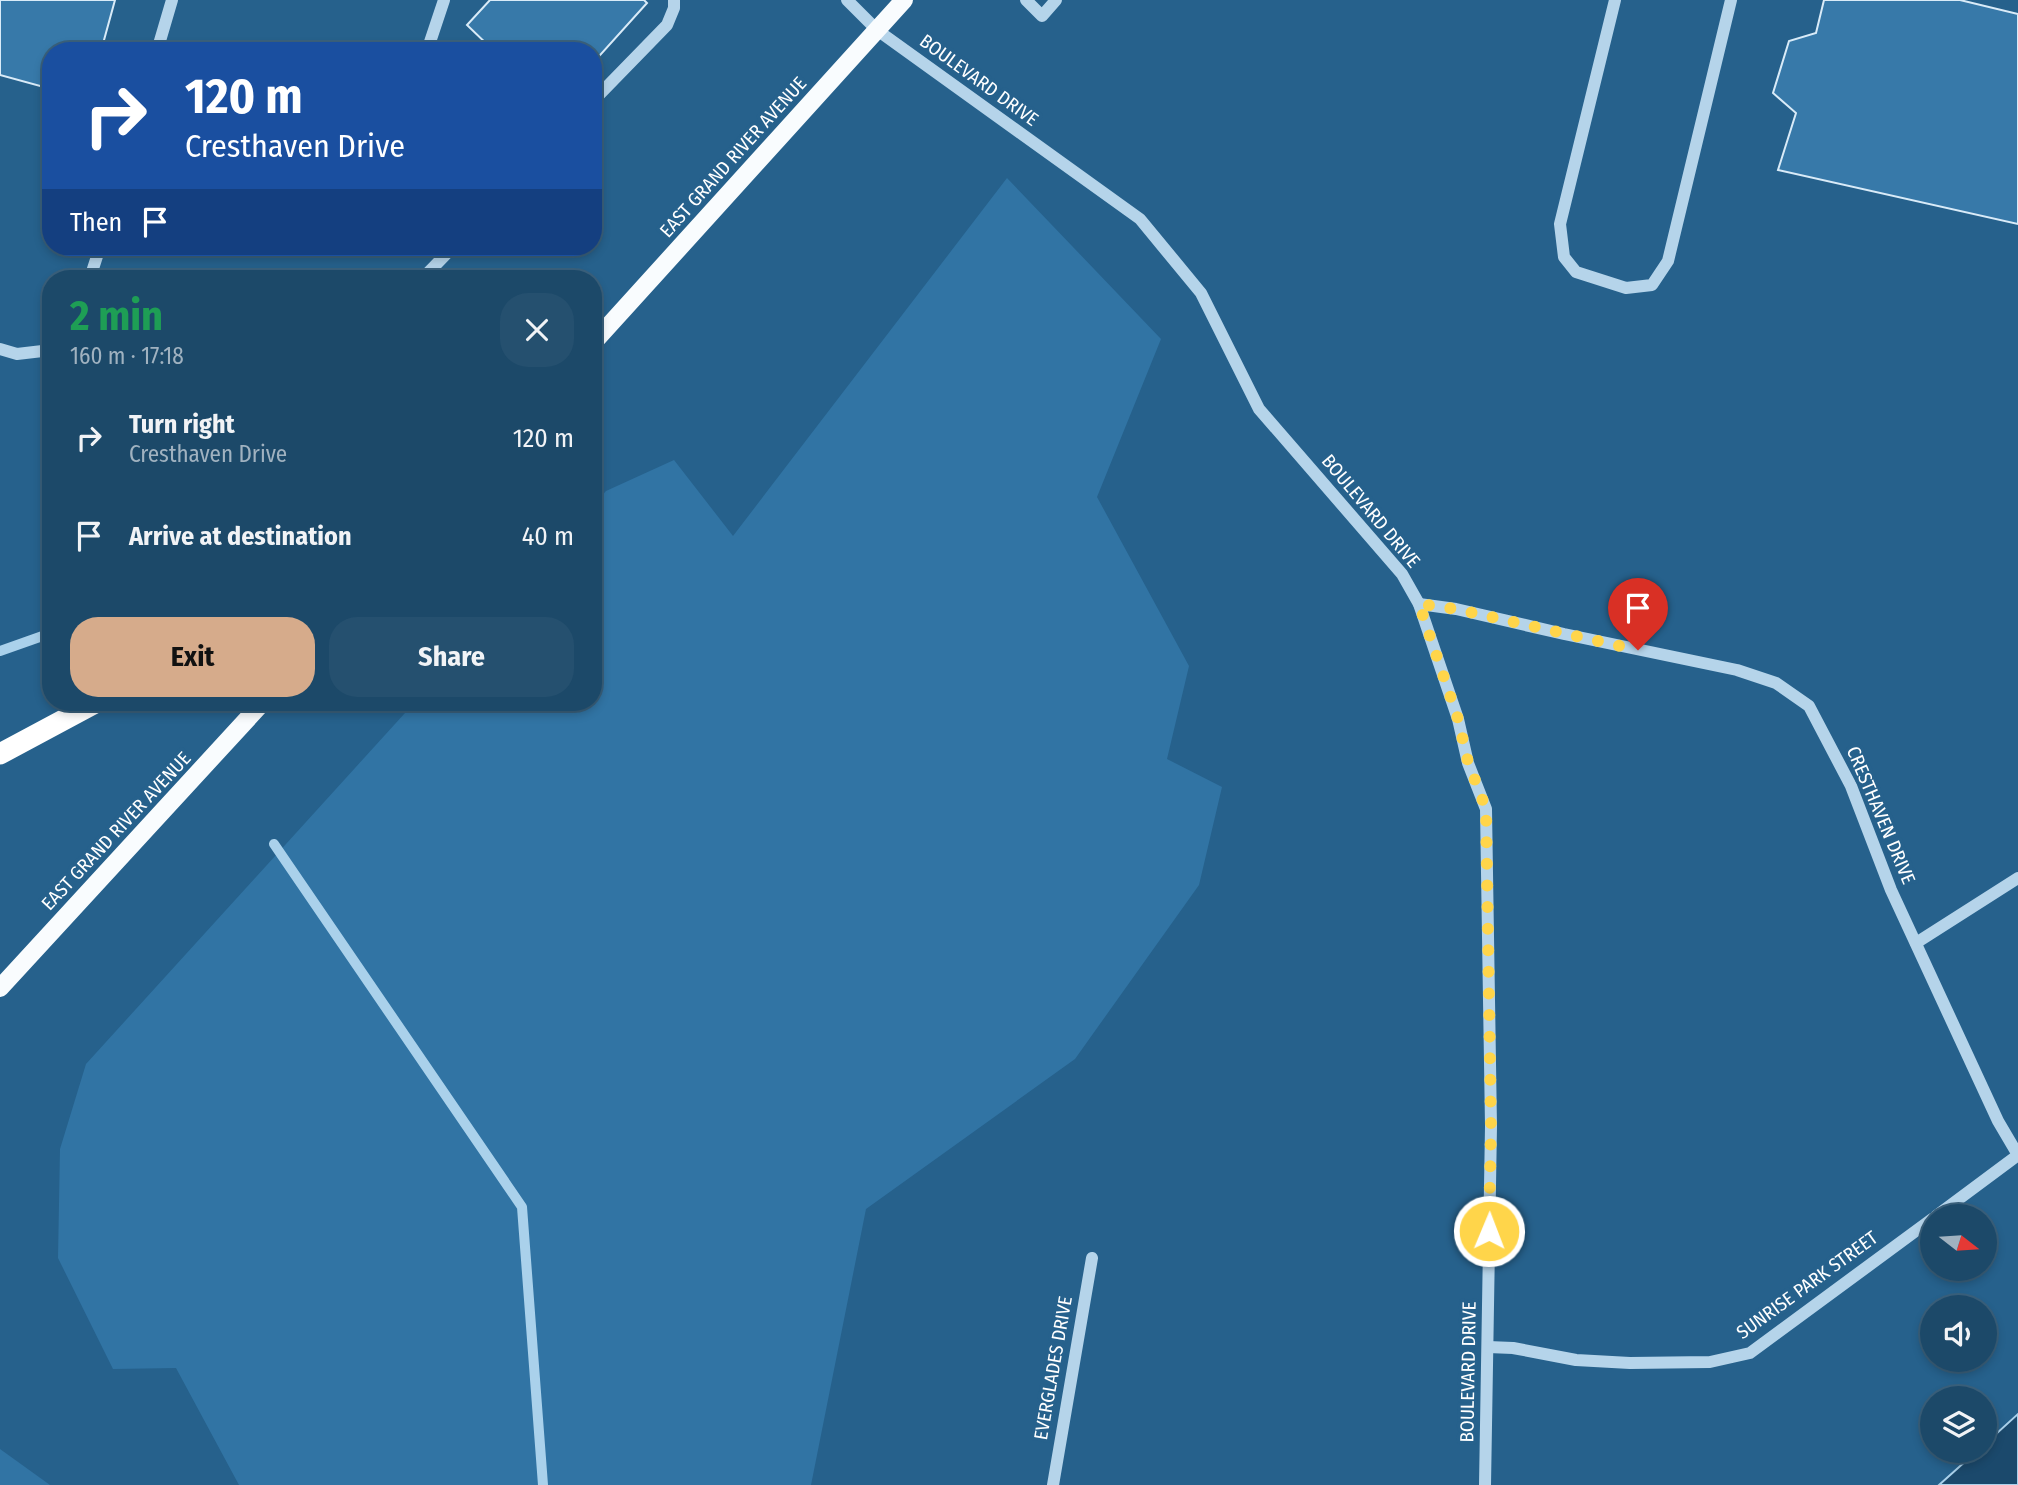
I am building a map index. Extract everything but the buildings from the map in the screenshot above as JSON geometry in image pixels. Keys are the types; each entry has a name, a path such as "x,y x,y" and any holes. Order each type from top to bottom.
{"highway":[{"path":"0,754 80,711"}],"main road":[{"name":"EAST GRAND RIVER AVENUE","path":"602,333 904,0"},
{"name":"EAST GRAND RIVER AVENUE","path":"0,988 255,711"}],"street":[{"path":"160,42 172,0"},
{"path":"430,42 443,0"},
{"path":"602,92 667,25 674,8 674,0"},
{"name":"BOULEVARD DRIVE","path":"846,0 877,30 1140,219 1201,293 1259,409 1402,574 1419,604 1458,719 1468,762 1486,809 1491,1126 1485,1485"},
{"path":"1026,0 1041,16 1056,0"},
{"path":"1615,0 1560,224 1564,257 1576,272 1626,288 1652,285 1668,261 1731,0"},
{"path":"431,270 444,256"},
{"path":"0,349 18,354 42,350"},
{"name":"CRESTHAVEN DRIVE","path":"1419,604 1470,612 1737,670 1776,682 1809,706 1851,786 1891,890 1998,1121 2018,1155"},
{"path":"1916,943 2018,877"},
{"name":"SUNRISE PARK STREET","path":"1953,1204 2018,1155"},
{"name":"SUNRISE PARK STREET","path":"1488,1347 1513,1348 1576,1360 1630,1363 1710,1363 1750,1353 1920,1228"},
{"name":"EVERGLADES DRIVE","path":"1053,1485 1092,1258"}],"shaded area":[{"path":"1007,178 1161,339 1097,497 1189,666 1167,759 1222,787 1199,885 1075,1059 866,1209 811,1485 239,1485 176,1368 113,1369 58,1258 60,1149 86,1064 407,711 602,711 602,496 606,491 674,460 733,536"},
{"path":"2018,1414 2018,1485 1939,1485 1964,1463 1997,1463 1997,1433"},
{"path":"0,1449 50,1485 0,1485"}],"waterway":[{"path":"0,651 42,636"},
{"path":"274,844 522,1207 543,1485"}],"route":[{"path":"1489,1231 1491,1126 1486,809 1468,762 1458,719 1419,604 1523,623 1638,650"}]}
